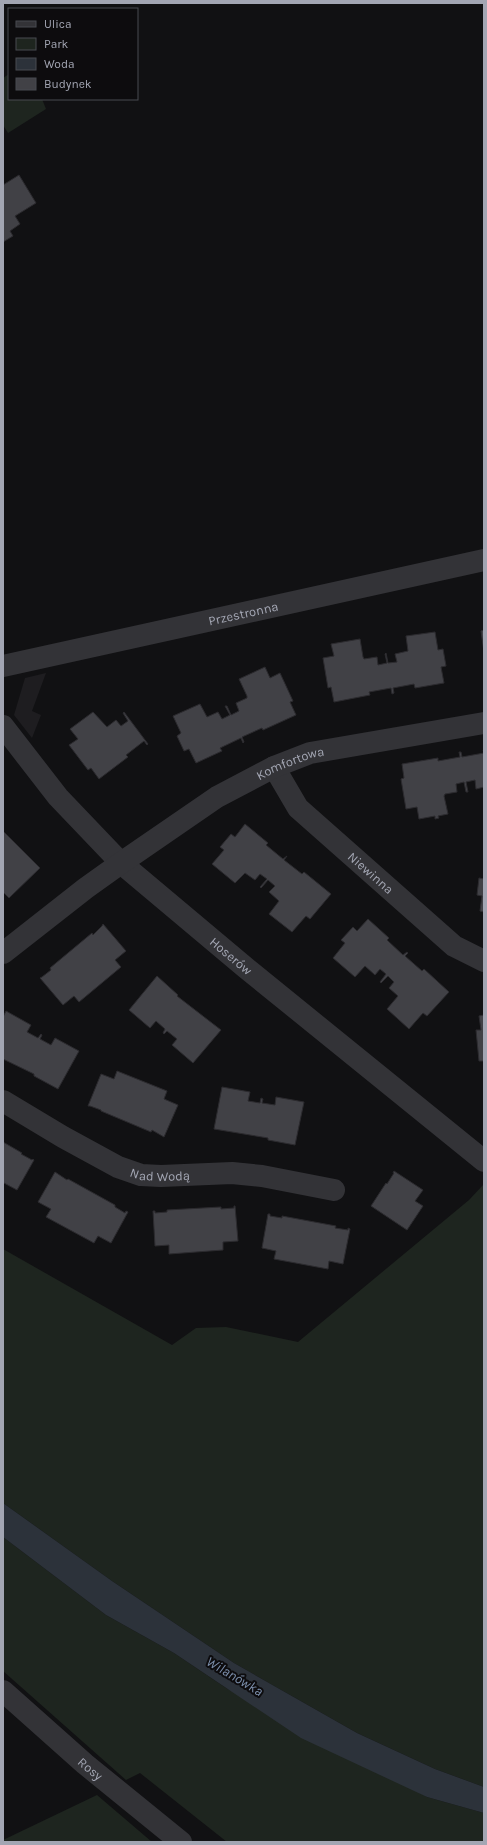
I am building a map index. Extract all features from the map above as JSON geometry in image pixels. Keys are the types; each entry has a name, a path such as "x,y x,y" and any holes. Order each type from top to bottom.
{"street":[{"name":"Przestronna","path":"3,666 484,560"},
{"name":"Komfortowa","path":"121,863 217,797 274,767 310,753 484,723"},
{"name":"Hoserów","path":"3,726 58,797 121,863 246,968 484,1161"},
{"name":"Niewinna","path":"274,767 298,808 454,946 484,961"},
{"path":"3,954 86,888 121,863"},
{"name":"Nad Wodą","path":"3,1101 63,1137 118,1167 141,1175 160,1176 232,1172 262,1176 334,1190"},
{"name":"Rosy","path":"3,1691 85,1764 181,1842"}],"shaded area":[{"path":"46,673 32,711 41,715 32,738 14,715 25,678"}],"green space":[{"path":"8,75 8,100 42,100 46,109 8,133 3,125 3,78"},
{"path":"484,1184 484,1787 435,1769 357,1733 234,1663 112,1581 3,1503 3,1249 172,1345 196,1328 226,1327 298,1342 469,1200"},
{"path":"3,1537 106,1615 174,1653 226,1688 427,1797 484,1813 484,1842 227,1842 140,1773 126,1780 3,1671"},
{"path":"97,1795 152,1842 3,1842 3,1840"}],"water":[{"name":"Wilanówka","path":"3,1503 112,1581 234,1663 357,1733 435,1769 484,1787 484,1813 427,1797 301,1738 174,1653 106,1615 3,1537"}],"building":[{"path":"19,175 36,203 15,216 20,224 10,231 13,236 3,242 3,185"},
{"path":"484,630 484,652 481,631"},
{"path":"435,632 438,650 443,649 446,666 441,667 444,683 415,688 414,684 393,688 394,693 392,694 391,688 369,692 370,695 334,702 331,687 328,688 323,658 334,656 331,644 360,639 364,659 377,657 378,665 387,663 386,653 388,663 397,662 395,654 408,651 406,636"},
{"path":"265,667 270,678 280,673 293,701 290,702 296,715 263,730 262,728 242,737 243,743 241,738 220,748 222,751 196,763 189,749 184,751 177,736 181,733 173,716 200,704 207,717 218,712 222,719 230,715 225,706 227,706 231,715 239,711 236,703 247,698 247,696 239,679"},
{"path":"93,712 107,727 116,720 121,726 128,721 123,713 124,712 148,744 147,745 144,741 126,755 128,757 99,779 91,768 88,770 69,745 78,739 70,729"},
{"path":"459,752 461,752 462,757 484,753 484,787 476,789 475,780 466,782 468,792 466,792 464,782 456,784 457,792 445,794 444,796 448,814 438,816 439,818 435,819 435,816 419,819 417,807 406,809 401,779 404,778 402,764 438,758 438,761 460,757"},
{"path":"245,824 268,843 266,845 283,859 287,856 284,860 302,874 304,872 331,894 310,919 306,916 292,932 269,914 279,901 269,892 275,886 268,880 261,888 260,887 267,879 260,874 255,880 245,873 235,883 212,864 224,850 220,847 231,834 235,837"},
{"path":"3,831 40,868 9,898 3,892"},
{"path":"479,878 484,879 484,912 480,911 482,896 477,895"},
{"path":"368,919 389,938 387,940 403,955 407,952 408,953 405,956 422,971 424,969 449,992 427,1016 423,1013 409,1029 387,1009 398,996 389,988 394,982 388,976 381,983 380,982 386,974 380,969 375,975 365,966 355,977 333,958 345,943 341,940 353,927 357,931"},
{"path":"103,924 126,951 115,960 121,967 79,1002 74,996 63,1005 40,978 92,933 93,935"},
{"path":"157,976 178,995 177,996 221,1030 193,1063 172,1045 177,1039 167,1031 164,1034 165,1029 156,1021 150,1028 129,1010"},
{"path":"6,1011 31,1025 27,1032 38,1038 41,1034 40,1039 51,1045 55,1038 79,1051 58,1089 34,1076 34,1074 3,1059 3,1017"},
{"path":"484,1015 484,1061 479,1061 476,1030 481,1030 479,1016"},
{"path":"117,1071 167,1091 164,1099 178,1105 164,1137 152,1130 151,1132 101,1110 88,1106 101,1074 114,1079"},
{"path":"222,1087 250,1092 248,1101 260,1103 261,1098 263,1099 262,1103 275,1105 276,1097 304,1102 295,1145 268,1140 268,1138 214,1129"},
{"path":"3,1142 22,1153 21,1154 34,1160 17,1190 4,1183 3,1185"},
{"path":"394,1171 423,1190 415,1201 423,1206 407,1230 371,1206 386,1183 387,1184"},
{"path":"55,1172 67,1180 68,1179 115,1205 115,1207 125,1213 126,1211 128,1212 111,1243 98,1236 94,1243 46,1217 51,1209 38,1202"},
{"path":"234,1206 238,1241 223,1242 223,1250 169,1254 169,1245 155,1246 153,1211 155,1211 155,1213 167,1212 167,1210 221,1207 221,1209 234,1208"},
{"path":"268,1214 270,1214 270,1216 282,1218 282,1216 336,1226 335,1228 350,1229 343,1264 329,1261 328,1269 274,1259 276,1251 262,1248"}]}
